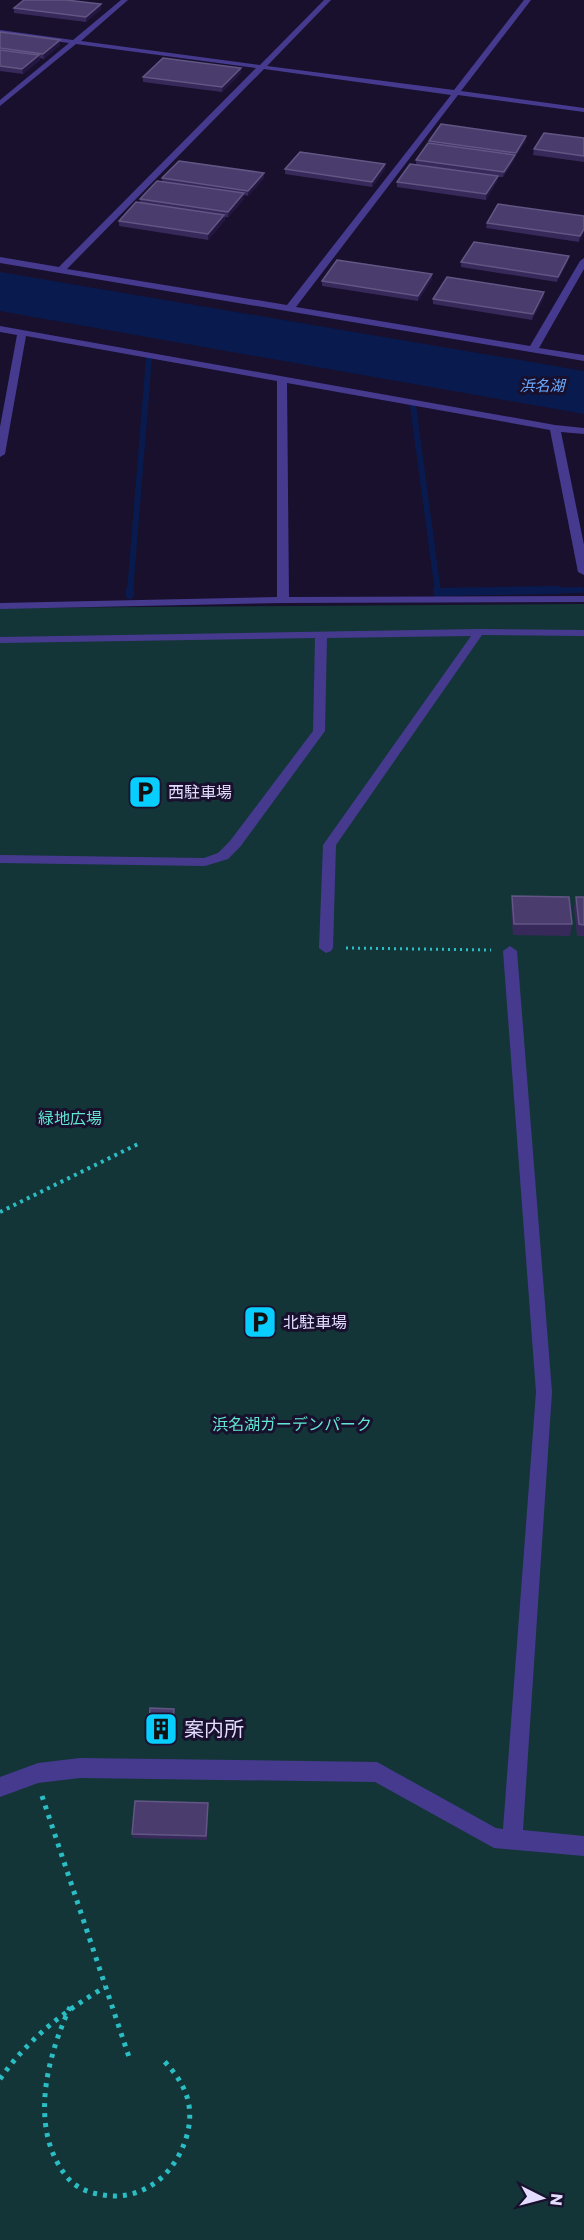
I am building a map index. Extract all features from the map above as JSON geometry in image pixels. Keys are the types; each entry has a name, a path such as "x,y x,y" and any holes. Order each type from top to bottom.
{"street":[{"path":"0,104 125,0"},
{"path":"62,270 328,0"},
{"path":"290,309 528,0"},
{"path":"0,32 584,110"},
{"path":"0,260 584,358"},
{"path":"533,350 584,261"},
{"path":"0,329 555,428 584,431"},
{"path":"0,454 22,333"},
{"path":"282,380 283,600"},
{"path":"555,428 584,572"},
{"path":"0,606 283,600 584,599"},
{"path":"0,640 479,632 584,633"},
{"path":"326,948 330,845 479,632"},
{"path":"0,859 205,862 223,856 235,844 318,731 321,635"},
{"path":"510,951 544,1392 512,1839"},
{"path":"0,1787 34,1774 80,1768 377,1772 494,1838 584,1846"}],"path":[{"path":"326,948 510,951"},
{"path":"0,1212 138,1144"},
{"path":"34,1774 129,2057"},
{"path":"0,2079 33,2038 70,2007 105,1987"},
{"path":"70,2007 60,2026 45,2088 53,2151 67,2177 77,2186 102,2195 133,2195 159,2182 170,2170 186,2140 190,2123 190,2106 180,2076 164,2061"}],"green space":[{"name":"浜名湖ガーデンパーク","path":"584,604 584,2240 0,2240 0,608"}],"water":[{"name":"浜名湖","path":"0,272 584,371 584,414 0,311"}],"building":[{"path":"24,0 66,0 101,4 86,17 14,8"},
{"path":"0,32 60,40 43,54 0,48"},
{"path":"0,50 39,55 22,69 0,66"},
{"path":"163,58 241,68 222,87 143,77"},
{"path":"441,124 526,136 516,153 429,141"},
{"path":"544,133 584,138 584,156 534,149"},
{"path":"428,143 515,155 504,172 416,160"},
{"path":"300,152 385,164 372,182 285,169"},
{"path":"179,161 264,173 248,191 162,178"},
{"path":"410,164 498,176 486,194 397,182"},
{"path":"157,181 244,193 228,212 140,199"},
{"path":"136,202 224,215 208,234 119,221"},
{"path":"498,204 584,216 584,229 580,236 487,223"},
{"path":"474,242 569,256 558,277 461,262"},
{"path":"337,260 432,274 418,296 322,281"},
{"path":"447,277 544,292 533,314 433,299"},
{"path":"512,896 569,897 572,924 514,924"},
{"path":"576,897 584,897 584,925 579,924"},
{"name":"案内所","path":"150,1708 174,1709 171,1741 148,1741"},
{"path":"135,1801 208,1803 206,1836 132,1834"}],"waterway":[{"path":"130,592 149,358"},
{"path":"413,406 438,592"},
{"path":"438,592 558,590"},
{"path":"450,592 581,590"}],"place":[{"name":"西駐車場","path":"145,792"},
{"name":"北駐車場","path":"260,1322"},
{"name":"案内所","path":"161,1729"}],"park label":[{"name":"緑地広場","path":"70,1118"}]}
